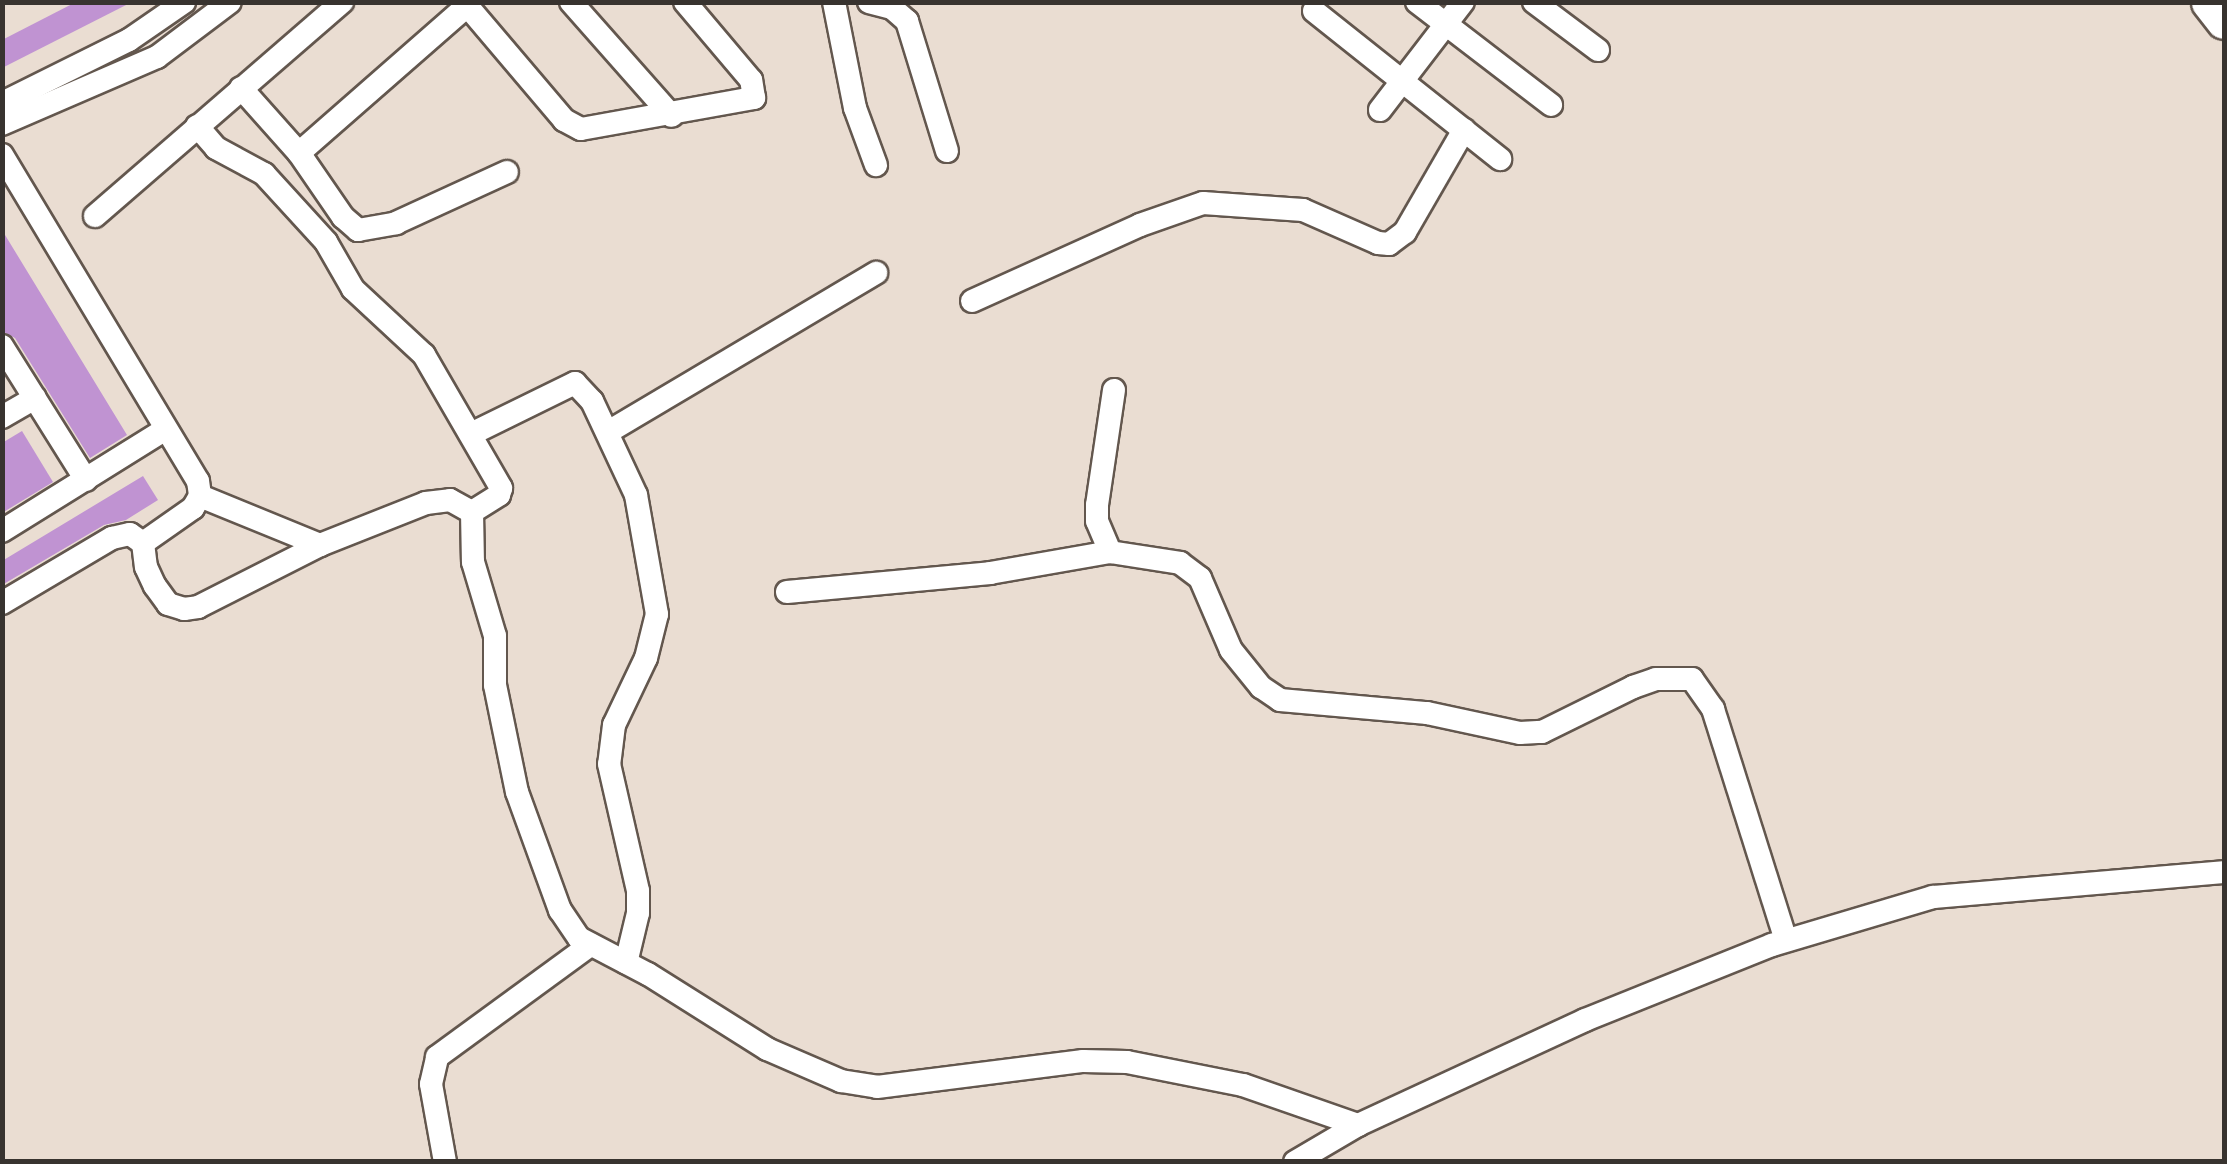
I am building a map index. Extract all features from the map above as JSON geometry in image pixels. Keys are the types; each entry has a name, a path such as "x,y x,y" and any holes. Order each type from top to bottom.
{"main road":[{"path":"2209,2 2224,20"}],"street":[{"path":"2,103 141,34 184,2"},
{"path":"2,124 157,58 230,2"},
{"path":"95,216 342,2"},
{"path":"572,2 672,116"},
{"path":"299,153 465,4 573,127 672,116 748,102 756,92 685,2"},
{"path":"834,2 855,108 876,164"},
{"path":"869,2 898,7 906,21 948,150"},
{"path":"1417,2 1552,105"},
{"path":"1380,110 1463,2"},
{"path":"1534,2 1598,50"},
{"path":"1314,11 1500,159"},
{"path":"241,88 299,153 343,217 358,230 396,222 507,172"},
{"path":"197,126 216,148 264,174 326,242 353,289 424,355 501,488 499,495 472,512"},
{"path":"972,301 1140,225 1202,204 1303,210 1389,244 1405,232 1464,130"},
{"path":"2,155 198,481 200,496 193,508 143,543"},
{"path":"608,432 876,273"},
{"path":"2,346 86,480"},
{"path":"472,434 576,383 587,392 636,495 656,614 646,658 614,725 610,764 638,891 638,912 626,963"},
{"path":"1110,552 1097,521 1114,390"},
{"path":"2,417 34,398"},
{"path":"2,531 166,429"},
{"path":"200,496 320,545"},
{"path":"2,603 112,538 130,534 143,543 146,567 155,586 168,604 184,609 198,608 320,545 426,503 450,500 472,512"},
{"path":"472,512 473,562 495,636 495,686 517,792 560,910 579,938 768,1049 841,1081 877,1087 1084,1061 1127,1062 1243,1085 1358,1125"},
{"path":"786,592 990,573 1110,552 1180,563 1200,578 1231,650 1261,686 1280,700 1427,714 1520,733 1542,732 1644,683 1677,676 1692,679 1713,709 1786,940"},
{"path":"1295,1162 1358,1125 1585,1020 1786,940 1933,897 2224,872"},
{"path":"445,1162 431,1084 437,1057 590,945"}],"building":[{"path":"76,2 132,2 2,68 2,40"},
{"path":"2,230 127,435 90,458 15,338 2,331"},
{"path":"22,431 53,482 2,513 2,443"},
{"path":"143,476 158,500 126,520 104,525 2,585 2,561"}]}
